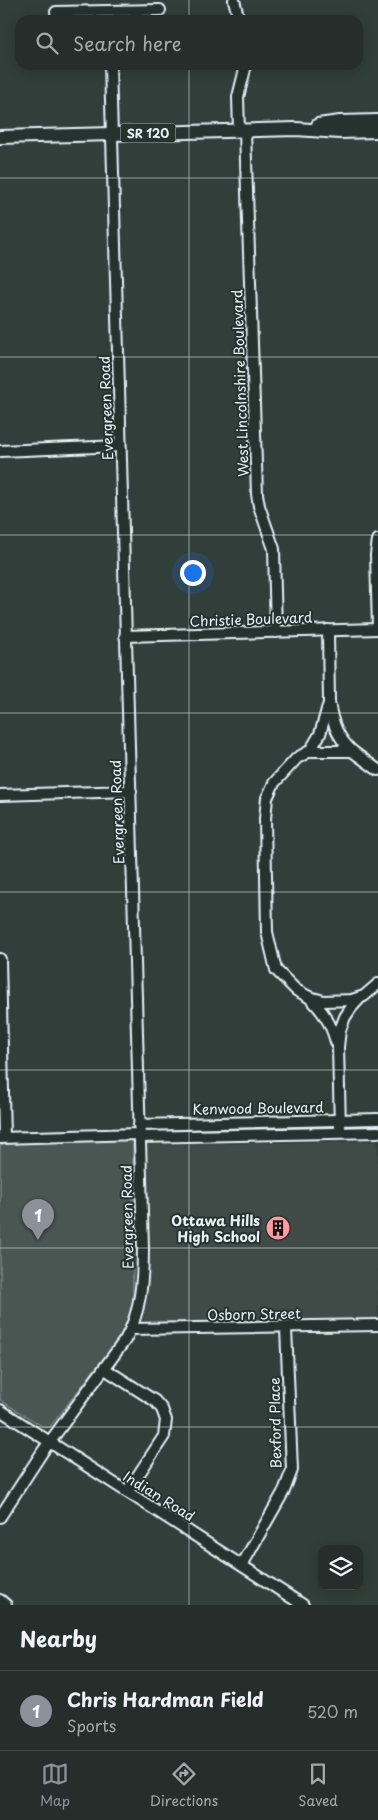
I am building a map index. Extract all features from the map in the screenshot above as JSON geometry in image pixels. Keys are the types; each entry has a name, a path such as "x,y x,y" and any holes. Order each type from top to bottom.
{"main road":[{"name":"SR 120","path":"296,129 340,122 378,121"},
{"name":"SR 120","path":"0,137 296,129 340,132 378,131"}],"street":[{"path":"234,0 238,15"},
{"path":"118,15 160,10"},
{"path":"56,12 96,15"},
{"name":"Evergreen Road","path":"0,1517 49,1443 105,1369 131,1329 137,1308 142,1277 131,791 125,636 110,70"},
{"name":"West Lincolnshire Boulevard","path":"245,70 238,97 242,131 257,494 259,506 274,549 276,632"},
{"path":"0,451 120,446"},
{"path":"378,540 376,555 378,629"},
{"name":"Christie Boulevard","path":"125,636 378,629"},
{"path":"328,630 329,702 333,724 342,742 378,770"},
{"path":"310,751 320,734 329,702"},
{"path":"352,751 310,751 297,758 274,783 267,798 265,819 267,932 276,970 296,990 309,997 324,1001 352,1000 364,996"},
{"path":"0,795 131,791"},
{"path":"0,959 2,1138 139,1132"},
{"path":"340,1133 338,1047 340,1030 350,1008 378,984"},
{"path":"309,997 329,1020 338,1047"},
{"name":"Kenwood Boulevard","path":"139,1132 378,1119"},
{"name":"Kenwood Boulevard","path":"139,1132 378,1132"},
{"name":"Osborn Street","path":"131,1329 286,1328 378,1325"},
{"name":"Bexford Place","path":"242,1565 284,1491 292,1470 286,1328"},
{"path":"105,1369 156,1401 162,1409 166,1420 164,1436 127,1492"},
{"name":"Indian Road","path":"0,1410 303,1605"},
{"path":"0,1600 6,1605"}],"shaded area":[{"path":"133,1140 133,1305 122,1334 50,1427 45,1428 0,1400 0,1146 6,1144"},
{"path":"378,1141 378,1323 148,1324 142,1320 146,1145"}],"place":[{"name":"Ottawa Hills High School","path":"278,1228"},
{"name":"Chris Hardman Field","path":"38,1240"}]}
